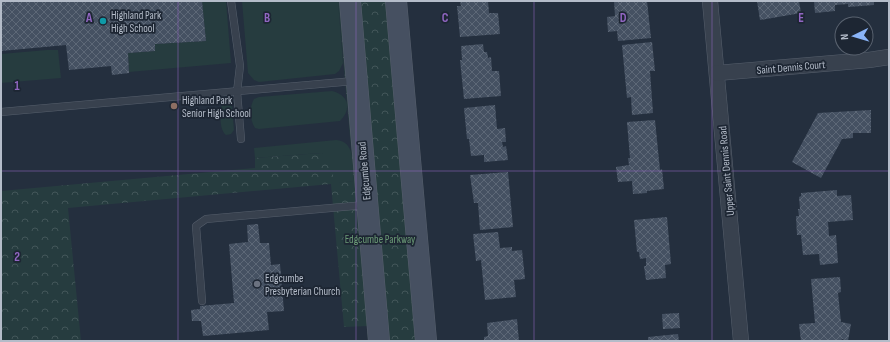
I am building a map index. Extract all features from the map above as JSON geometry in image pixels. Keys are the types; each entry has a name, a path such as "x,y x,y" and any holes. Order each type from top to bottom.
{"street":[{"name":"Edgcumbe Road","path":"350,1 379,341"},
{"path":"396,1 426,341"},
{"name":"Upper Saint Dennis Road","path":"710,1 741,341"},
{"name":"Saint Dennis Court","path":"717,74 889,57"}],"lane":[{"path":"231,1 240,66 237,92 240,139"},
{"path":"1,112 357,81"},
{"path":"202,301 196,226 206,219 367,205"}],"green space":[{"path":"202,1 226,1 231,63 129,72 128,53 155,51 155,44 206,41"},
{"path":"242,1 338,1 343,63 339,71 335,74 259,82 254,80 248,73"},
{"name":"Edgcumbe Parkway","path":"338,1 403,1 433,341 368,341 367,326 344,327 331,184 68,208 81,341 1,341 1,191 255,168 255,158 322,153 332,166 332,183 354,181"},
{"path":"58,50 61,78 1,83 1,54"},
{"path":"332,91 342,96 347,103 346,112 340,121 259,129 255,128 253,125 251,110 254,99 259,97"},
{"path":"224,104 230,104 232,107 234,130 231,134 226,135 222,129 221,121 221,108"},
{"path":"336,140 342,141 350,150 353,162 354,181 331,184 322,153 255,158 254,148"}],"building":[{"name":"Highland Park High School","path":"1,1 202,1 206,41 155,44 155,51 128,53 129,73 112,75 111,66 69,70 66,45 1,51"},
{"path":"460,1 488,1 489,13 498,13 500,34 460,37 457,6 461,6"},
{"path":"614,1 647,1 651,38 618,41 617,31 608,32 607,17 615,16"},
{"path":"757,1 799,1 801,13 760,20"},
{"path":"814,1 874,1 874,5 848,7 848,4 835,5 835,11 815,13"},
{"path":"652,42 655,71 650,71 653,113 632,115 631,97 627,98 622,45"},
{"path":"483,44 484,52 487,52 488,58 491,57 492,71 499,71 501,96 464,99 460,60 462,60 461,46"},
{"path":"495,105 497,129 505,128 506,142 502,142 503,147 506,146 508,160 484,162 484,155 471,156 469,139 467,139 464,108"},
{"path":"871,110 871,133 853,133 853,138 842,139 821,178 792,162 818,113"},
{"path":"655,120 660,170 662,169 664,189 647,191 647,193 633,194 632,181 618,182 616,167 629,165 628,158 630,158 627,122"},
{"path":"508,172 513,227 480,230 478,203 474,203 470,175"},
{"path":"837,190 837,196 851,195 853,220 828,222 829,236 836,235 838,263 820,265 819,254 803,255 801,235 797,235 796,216 799,216 799,197 801,196 801,193"},
{"path":"667,217 671,264 665,265 666,278 646,280 644,266 646,266 646,258 640,259 639,252 637,252 634,220"},
{"name":"Edgcumbe Presbyterian Church","path":"258,224 260,243 269,243 271,265 280,264 284,311 267,312 269,330 203,336 201,321 192,321 191,310 200,309 200,306 234,303 229,244 248,242 247,225"},
{"path":"498,232 500,248 512,247 512,251 522,250 525,279 514,280 516,297 485,300 481,260 476,261 473,234"},
{"path":"840,277 841,292 838,293 841,322 851,324 848,341 842,339 841,341 801,341 799,324 815,323 811,279"},
{"path":"679,313 680,328 663,329 662,314"},
{"path":"517,319 519,341 484,341 484,337 488,336 487,323"},
{"path":"678,334 679,341 644,341 648,340 648,337"}],"place":[{"name":"Highland Park High School","path":"103,21"},
{"name":"Highland Park Senior High School","path":"174,106"},
{"name":"Edgcumbe Presbyterian Church","path":"257,284"}]}
